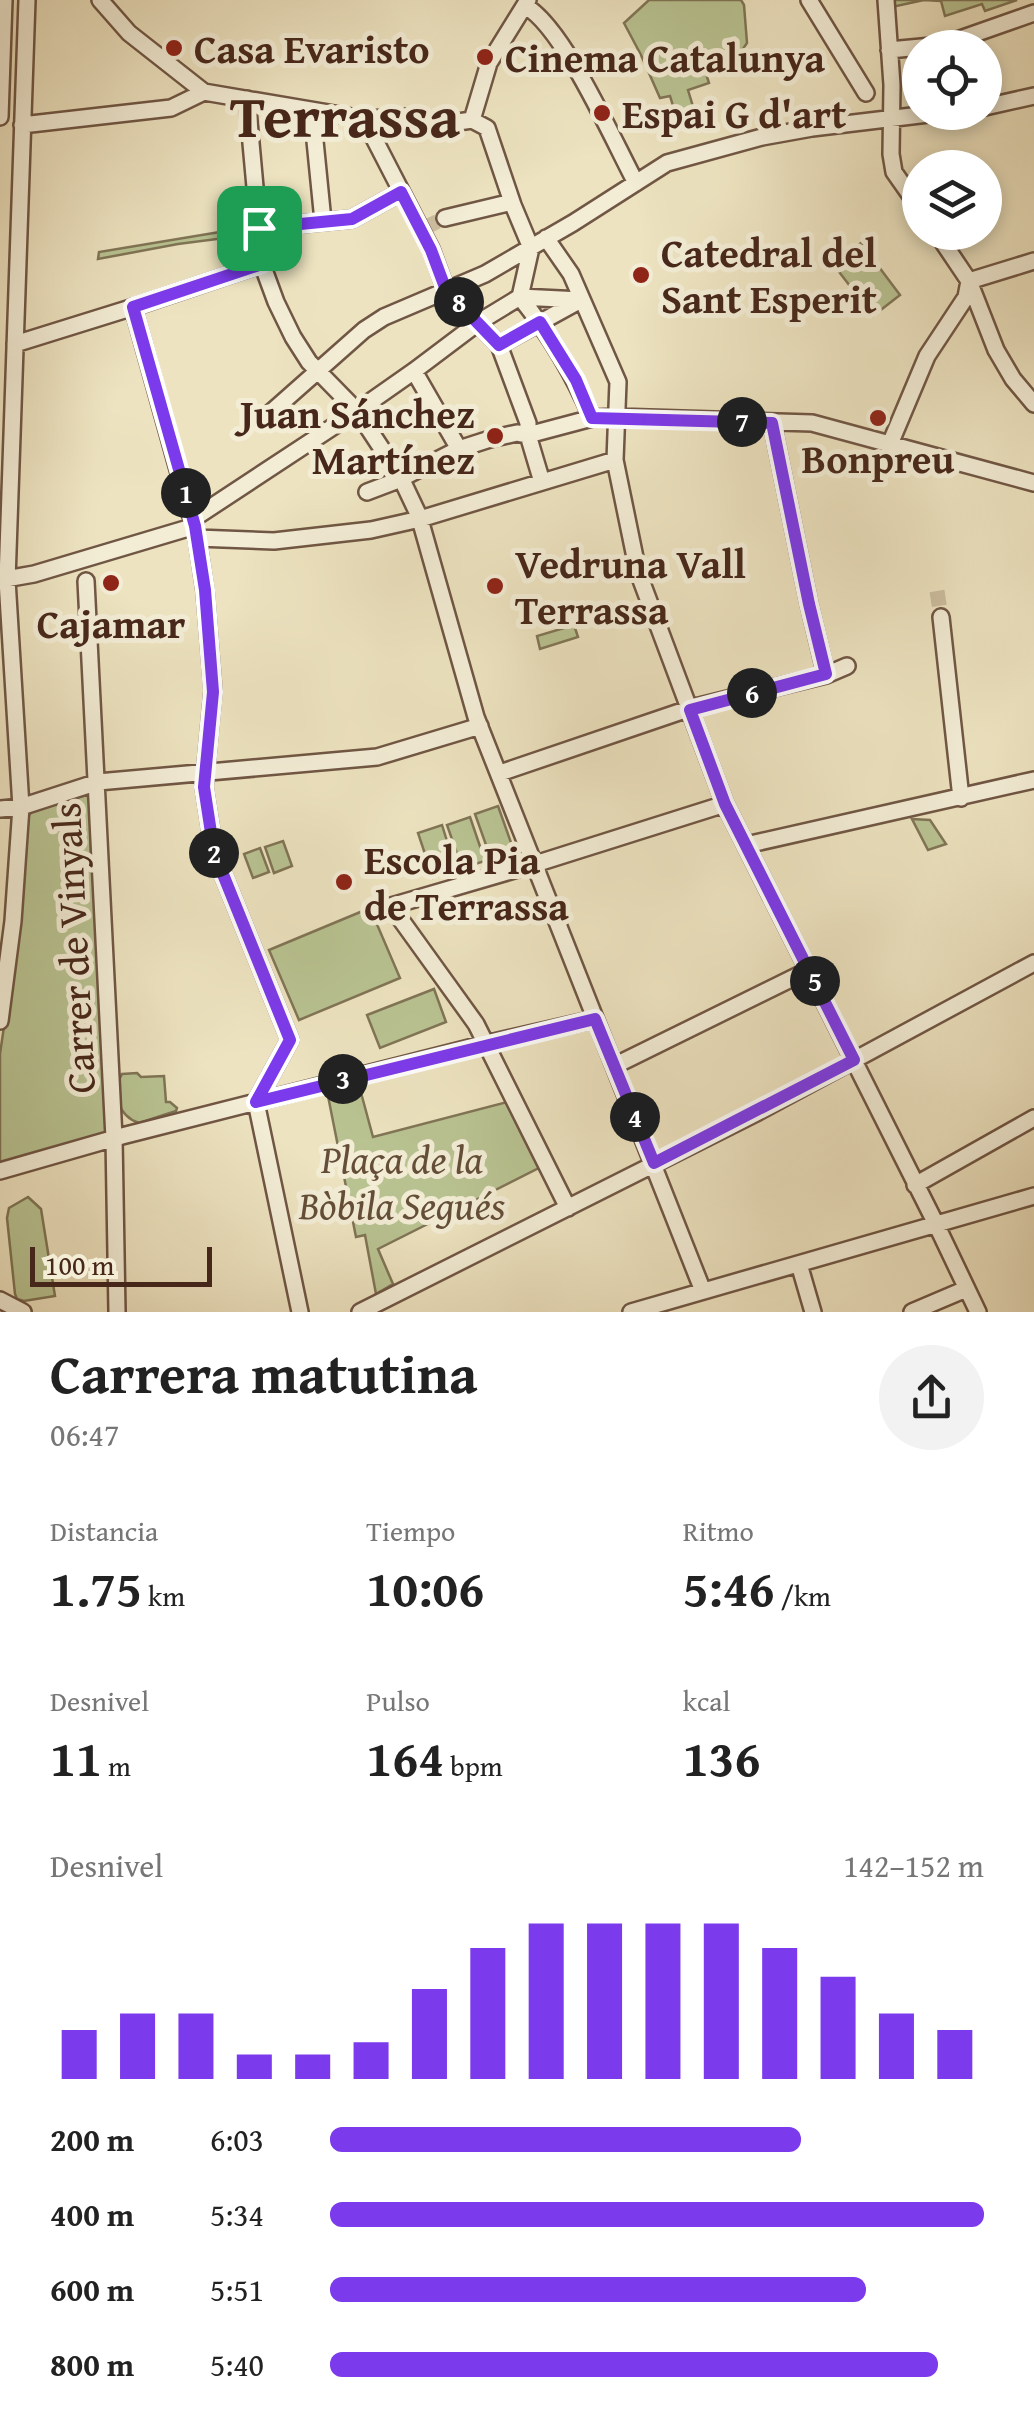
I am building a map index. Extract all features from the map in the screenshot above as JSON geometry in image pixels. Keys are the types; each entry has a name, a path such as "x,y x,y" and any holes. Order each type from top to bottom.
{"street":[{"path":"4,0 0,116 22,120 171,108 204,92"},
{"path":"0,1021 6,922 20,807 3,580 27,0"},
{"path":"100,0 130,32 204,92 364,119 410,117 450,123 472,120 487,128 528,243 520,296 576,380 592,418"},
{"path":"809,0 866,92"},
{"path":"886,0 892,86 891,154 894,172 902,183"},
{"path":"472,120 489,63 526,3 564,47 636,182"},
{"path":"889,50 943,44 1034,13"},
{"path":"1002,103 1034,96"},
{"path":"247,99 262,264 293,337 358,416 401,478 420,519 480,726 704,1291"},
{"path":"312,110 323,221"},
{"path":"268,415 384,317 486,274 528,243 546,238 667,164 749,140 902,117"},
{"path":"364,119 423,229 444,290 499,345 528,423 542,482"},
{"path":"259,228 352,219 401,192"},
{"path":"445,218 512,202"},
{"path":"546,238 571,274 618,382 615,460 638,572 725,804 978,1312"},
{"path":"948,250 969,281 1012,379 1034,404"},
{"path":"969,281 1034,261"},
{"path":"14,344 262,264"},
{"path":"890,444 927,356 966,297 969,281"},
{"path":"3,580 195,528 358,416 477,324 520,296 582,303"},
{"path":"499,345 582,303"},
{"path":"133,307 195,528 205,590 213,692 204,787 214,852 290,1040 256,1102 300,1312"},
{"path":"414,372 459,449"},
{"path":"366,492 459,449 518,432 528,434 592,418 617,417 812,423 1034,484"},
{"path":"772,423 826,674"},
{"path":"195,528 274,541 371,530 615,460"},
{"name":"Carrer de Vinyals","path":"86,581 114,1138 117,1312"},
{"path":"940,617 961,798"},
{"path":"500,775 690,710 847,666"},
{"path":"0,809 20,807 98,782 377,757 480,726"},
{"path":"746,845 1034,780"},
{"path":"568,1208 476,1024 391,906 725,804"},
{"path":"360,1312 854,1060 1034,963"},
{"path":"614,1066 809,970"},
{"path":"0,1171 114,1138 595,1019"},
{"path":"915,1184 1034,1118"},
{"path":"631,1312 1034,1196"},
{"path":"799,1264 813,1312"},
{"path":"912,1312 966,1289"},
{"path":"684,1296 692,1312"},
{"path":"0,1300 24,1312"}],"green space":[{"path":"649,0 741,0 744,5 747,43 741,52 703,64 709,83 688,90 698,123 680,129 670,96 660,98 624,23"},
{"path":"892,0 924,0 892,7"},
{"path":"924,0 1017,0 985,11 982,4 945,16 941,1"},
{"path":"232,230 233,237 98,259 99,252"},
{"path":"861,243 900,295 873,316 833,264"},
{"path":"574,625 578,637 540,649 537,636"},
{"path":"87,795 91,857 95,860 106,1135 3,1164 0,1054 16,944 26,819 34,809"},
{"path":"498,806 514,851 491,859 475,814"},
{"path":"470,817 485,861 462,868 447,825"},
{"path":"912,819 930,820 946,844 928,850"},
{"path":"442,825 456,870 433,878 418,833"},
{"path":"283,841 292,866 274,873 265,847"},
{"path":"260,848 269,872 253,878 244,854"},
{"path":"370,908 400,978 299,1020 269,950"},
{"path":"434,989 446,1022 380,1048 367,1015"},
{"path":"137,1073 141,1077 164,1076 166,1102 176,1111 139,1123 126,1115 118,1103 117,1088 122,1074"},
{"name":"Plaça de la Bòbila Segués","path":"360,1089 373,1137 507,1102 532,1120 572,1198 559,1203 541,1167 378,1249 393,1284 376,1294 365,1235 356,1237 328,1096"},
{"path":"28,1197 41,1209 55,1296 24,1301 15,1294 7,1218 9,1208"}],"tunnel":[{"path":"424,228 445,218"},
{"path":"937,591 941,617"}],"place":[{"name":"Casa Evaristo","path":"174,48"},
{"name":"Cinema Catalunya","path":"485,57"},
{"name":"Espai G d'art","path":"602,113"},
{"name":"Catedral del Sant Esperit","path":"641,275"},
{"name":"Bonpreu","path":"878,418"},
{"name":"Juan Sánchez Martínez","path":"495,436"},
{"name":"Cajamar","path":"111,583"},
{"name":"Vedruna Vall Terrassa","path":"495,586"},
{"name":"Escola Pia de Terrassa","path":"344,882"}],"district":[{"name":"Terrassa","path":"345,115"}],"route":[{"path":"401,192 431,250 446,290 499,345 540,322 576,380 592,418 772,423 826,674 690,710 725,804 854,1060 654,1163 595,1019 256,1102 290,1040 214,852 204,787 213,692 205,590 195,526 133,307 262,264 259,228 352,219 401,192"}]}
